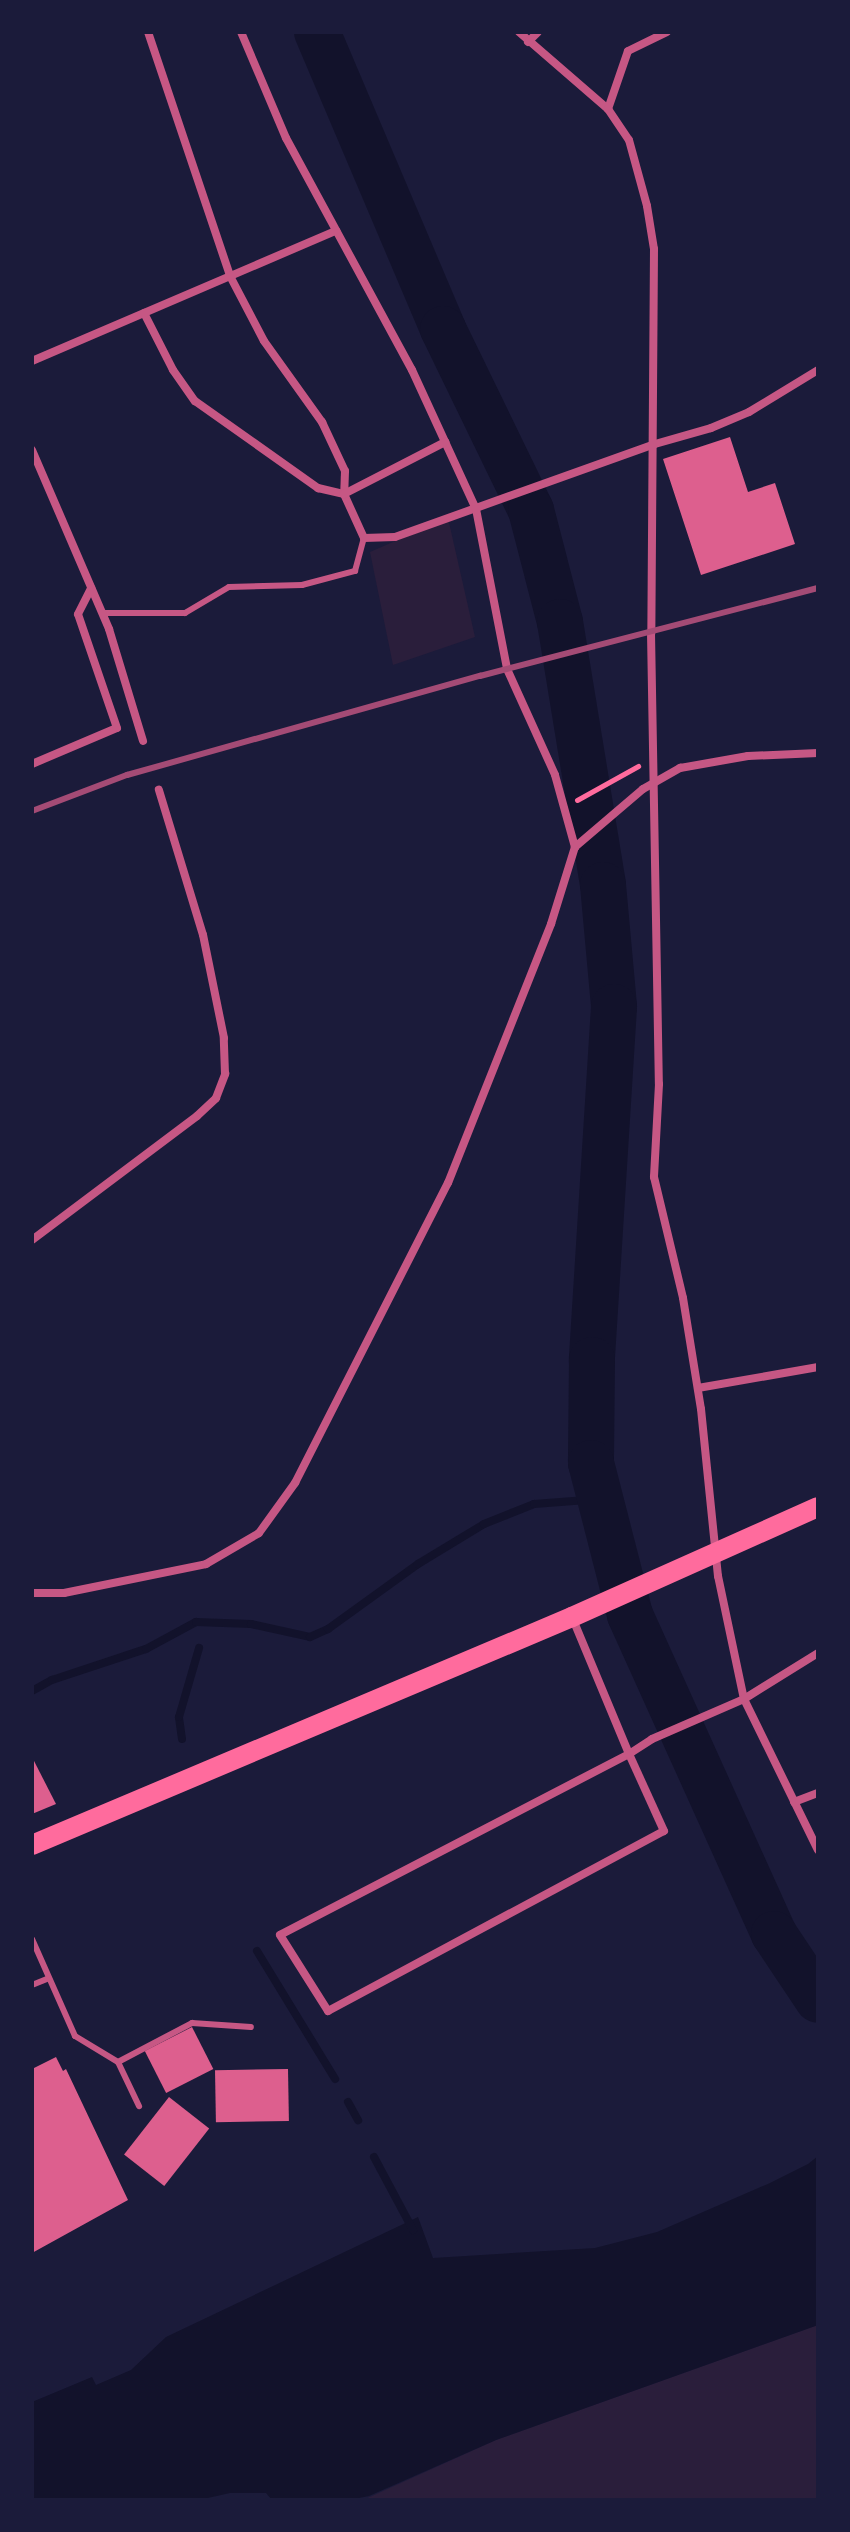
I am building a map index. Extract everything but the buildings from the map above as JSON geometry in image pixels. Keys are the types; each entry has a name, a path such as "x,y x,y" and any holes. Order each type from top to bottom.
{"main road":[{"path":"32,1845 572,1617 818,1507"}],"street":[{"path":"148,32 230,276 264,341 322,422 345,471 344,494 364,538 395,537 565,475 711,428 749,412 818,370"},
{"path":"241,32 286,138 412,370 476,509 507,669 555,775 575,847"},
{"path":"519,32 608,109 629,140 641,179 654,249 652,783 659,1084 654,1177 683,1298 698,1388 716,1553 744,1699 818,1850"},
{"path":"528,42 538,32"},
{"path":"608,109 628,51 667,32"},
{"path":"32,361 336,231"},
{"path":"144,313 173,370 195,401 318,488 344,494 445,442"},
{"path":"32,450 102,613 143,741"},
{"path":"32,764 117,728 78,614 91,588"},
{"path":"32,1593 64,1593 206,1564 259,1533 295,1483 359,1363 448,1183 551,924 575,847 643,789 680,768 748,756 818,753"},
{"path":"32,1240 197,1116 216,1098 225,1074 224,1038 203,935 159,790"},
{"path":"698,1388 818,1367"},
{"path":"572,1617 629,1754 664,1831 328,2011 280,1935 629,1754 652,1739 744,1699 818,1653"},
{"path":"794,1802 818,1793"}],"lane":[{"path":"102,613 185,613 229,587 302,585 355,571 364,538"},
{"path":"32,1939 75,2036 118,2062 139,2106"},
{"path":"32,1985 49,1978"},
{"path":"118,2062 192,2023 251,2027"}],"path":[{"path":"575,801 643,763"}],"shaded area":[{"path":"448,518 475,637 393,665 370,552"},
{"path":"818,2156 818,2325 496,2440 369,2496 349,2500 272,2500 266,2493 230,2493 199,2500 32,2500 32,2402 92,2377 96,2385 131,2370 166,2337 418,2217 433,2258 595,2248 657,2232 770,2183"},
{"path":"818,2325 818,2500 363,2500 496,2440"}],"waterway":[{"path":"317,32 443,329 531,510 560,622 603,885 614,1007 592,1360 591,1463 630,1615 774,1934 818,2000"},
{"path":"32,1691 52,1680 146,1649 196,1622 251,1624 310,1637 328,1629 418,1564 484,1524 534,1504 600,1499"},
{"path":"182,1739 179,1717 199,1648"},
{"path":"257,1951 335,2079"},
{"path":"348,2102 358,2120"},
{"path":"374,2157 413,2230"}],"railway":[{"path":"32,811 127,775 480,676 818,588"}]}
